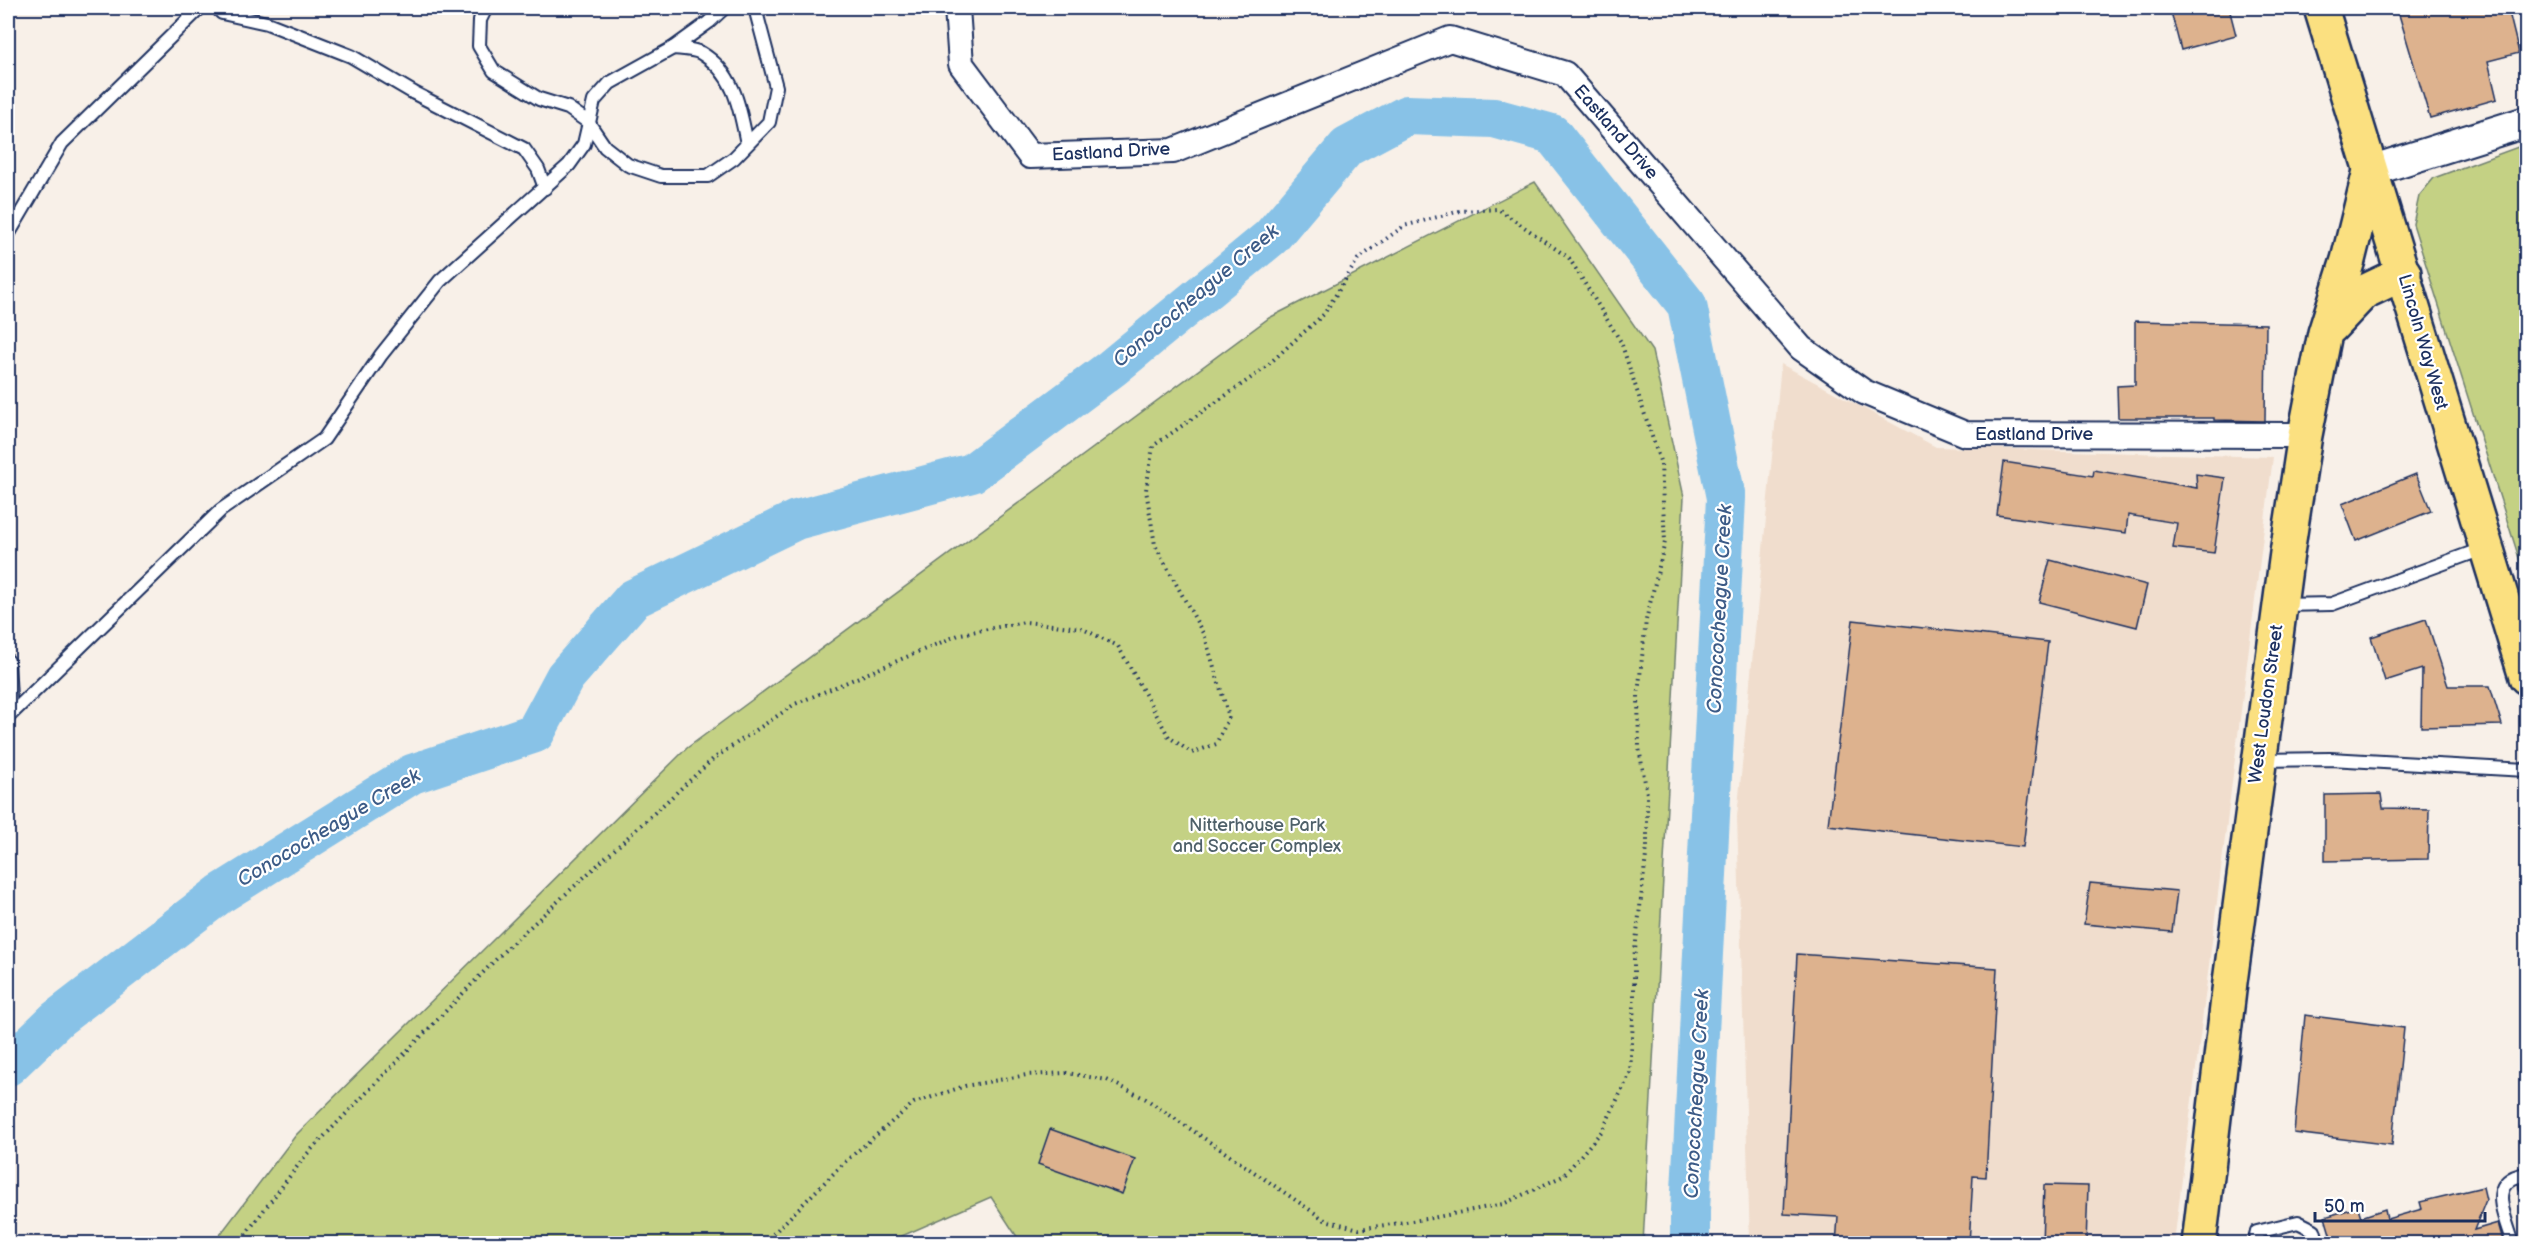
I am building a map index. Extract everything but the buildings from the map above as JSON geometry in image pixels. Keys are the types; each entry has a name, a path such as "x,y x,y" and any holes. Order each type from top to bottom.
{"highway":[{"name":"Lincoln Way West","path":"2321,8 2486,547 2525,665"},
{"name":"West Loudon Street","path":"2199,1244 2259,760 2306,435 2325,333 2348,260 2370,171"},
{"path":"2325,333 2364,292 2403,273"}],"street":[{"name":"Eastland Drive","path":"957,8 961,64 1030,156 1173,151 1450,39 1565,74 1801,348 1864,392 1965,434 2306,435"},
{"path":"2370,171 2526,122"}],"lane":[{"path":"8,235 63,143 200,8"},
{"path":"217,8 222,13 267,23 351,56 414,93 524,149 538,169 545,188"},
{"path":"486,8 480,20 479,46 494,71 539,99 568,108 588,122 605,147 628,165 661,176 708,176 734,158 770,122 776,87 755,8"},
{"path":"8,717 221,510 324,440 381,355 440,281 569,165 584,144 594,101 610,83 673,48 724,8"},
{"path":"673,48 700,52 722,71 738,96 747,144"},
{"path":"2280,605 2332,604 2486,547"},
{"path":"8,661 10,698 8,707"},
{"path":"2259,760 2330,759 2526,770"},
{"path":"2513,1244 2501,1198 2503,1185 2513,1176 2526,1175 2526,1187"},
{"path":"2254,1244 2257,1233 2298,1222 2314,1230 2318,1244"}],"path":[{"path":"238,1244 306,1155 506,949 713,759 795,704 961,634 1025,622 1081,628 1118,646 1169,737 1192,753 1216,744 1229,717 1205,637 1155,545 1146,490 1153,446 1261,371 1324,314 1358,259 1404,226 1460,211 1498,209 1569,258 1621,342 1625,353 1661,464 1665,543 1646,620 1638,695 1639,748 1647,794 1647,847 1634,959 1635,1003 1630,1073 1602,1131 1563,1176 1503,1204 1359,1229 1325,1220 1146,1099 1107,1080 1067,1073 1027,1075 965,1086 914,1103 847,1160 763,1244"}],"shaded area":[{"path":"1781,364 1936,447 2273,457 2174,1243 1750,1244 1737,817"}],"green space":[{"path":"2526,144 2526,580 2413,224 2419,196 2434,178"},
{"name":"Nitterhouse Park and Soccer Complex","path":"1535,182 1652,351 1684,497 1643,1243 1021,1243 991,1197 886,1243 213,1244 296,1135 687,748 1269,318"}],"waterway":[{"name":"Conococheague Creek","path":"8,1066 57,1019 220,894 412,774 535,733 565,677 633,599 796,520 972,473 1112,368 1271,237 1347,147 1407,115 1494,118 1552,134 1687,305 1726,498 1690,1244"}]}
